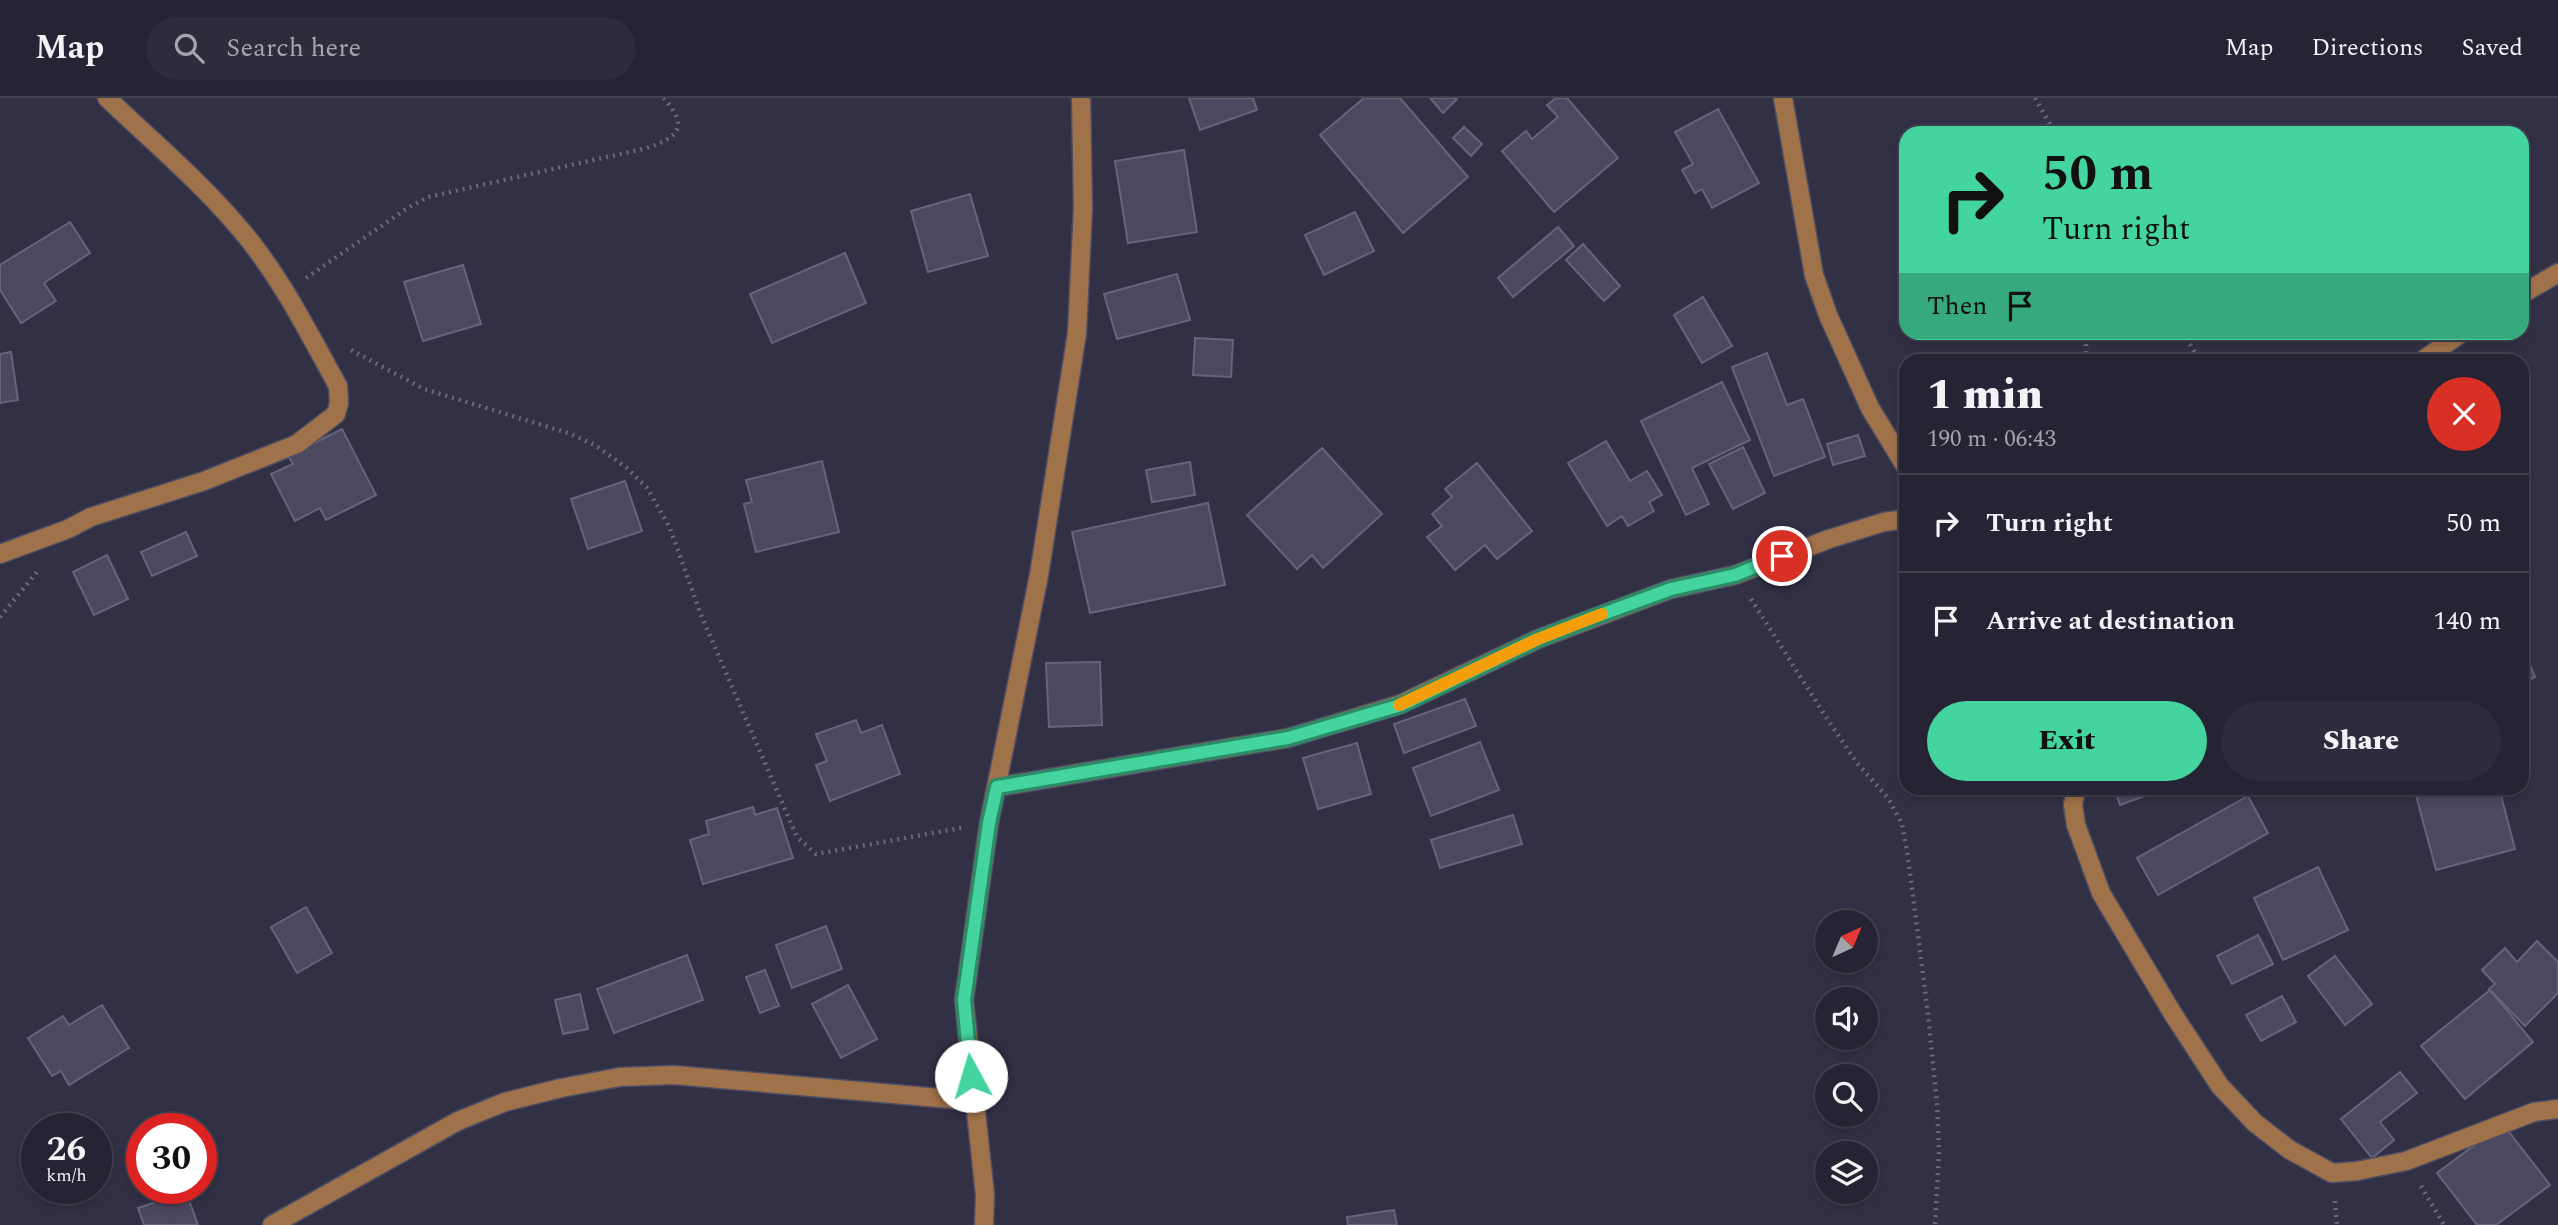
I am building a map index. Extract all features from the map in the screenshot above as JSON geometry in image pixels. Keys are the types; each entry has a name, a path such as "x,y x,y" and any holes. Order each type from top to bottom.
{"street":[{"path":"0,554 68,529 91,517 204,481 297,444 331,420 339,403 338,386 305,325 286,292 242,231 202,188 107,98"},
{"path":"984,1225 985,1195 964,1000 989,823 1039,575 1077,333 1083,220 1081,98"},
{"path":"1783,98 1814,275 1828,315 1870,408 1899,456"},
{"path":"2529,289 2558,273"},
{"path":"2432,354 2452,340"},
{"path":"997,787 1288,738 1401,705 1538,639 1610,611 1671,589 1735,575 1829,538 1899,520"},
{"path":"2075,795 2074,815 2101,893 2173,1014 2220,1086 2255,1123 2290,1150 2332,1173 2357,1171 2406,1161 2534,1112 2558,1109"},
{"path":"272,1225 458,1121 505,1102 620,1077 674,1075 974,1101"}],"path":[{"path":"286,292 406,209 428,197 668,141 678,127 678,118 664,98"},
{"path":"2035,98 2050,126"},
{"path":"305,325 424,389 568,433 595,445 627,468 647,488 670,528 701,615 797,837 808,849 816,854 989,823"},
{"path":"1735,575 1826,717 1857,763 1888,798 1902,824 1925,988 1937,1104 1939,1153 1936,1225"},
{"path":"2406,1161 2444,1225"}],"building":[{"path":"1189,98 1253,98 1257,110 1200,130"},
{"path":"1364,98 1400,98 1468,177 1403,233 1320,135"},
{"path":"1430,98 1456,98 1457,99 1443,113"},
{"path":"1556,98 1567,98 1618,158 1554,212 1502,151 1526,131 1532,139 1558,117 1547,105"},
{"path":"1718,109 1759,183 1712,208 1702,189 1695,193 1682,170 1693,164 1675,132"},
{"path":"1464,127 1482,144 1471,156 1453,138"},
{"path":"1184,150 1197,232 1128,243 1115,161"},
{"path":"970,194 988,256 928,272 911,211"},
{"path":"1355,212 1374,251 1324,275 1305,235"},
{"path":"70,222 90,253 44,283 56,301 21,323 0,290 0,265"},
{"path":"1558,227 1574,246 1513,297 1498,278"},
{"path":"1583,244 1620,286 1604,301 1566,260"},
{"path":"845,253 866,303 772,343 750,294"},
{"path":"463,265 481,324 423,341 404,282"},
{"path":"1177,274 1190,320 1117,339 1104,294"},
{"path":"1703,297 1732,346 1702,363 1674,315"},
{"path":"1195,338 1233,340 1231,377 1193,375"},
{"path":"11,352 18,400 0,403 0,354"},
{"path":"1767,353 1787,405 1803,399 1825,457 1774,476 1732,367"},
{"path":"1722,382 1750,440 1692,468 1709,504 1686,515 1641,421"},
{"path":"342,429 376,495 326,520 320,508 295,521 271,474 293,464 288,456"},
{"path":"1858,435 1865,456 1833,465 1827,444"},
{"path":"1606,441 1630,481 1647,471 1662,495 1649,502 1654,511 1628,526 1622,516 1607,526 1568,463"},
{"path":"1743,447 1765,493 1733,509 1709,464"},
{"path":"1322,448 1382,514 1323,568 1312,555 1297,569 1247,515"},
{"path":"822,461 839,532 756,552 744,504 752,502 746,480"},
{"path":"1190,462 1195,495 1152,502 1146,470"},
{"path":"1477,463 1532,531 1497,559 1485,545 1455,570 1427,537 1442,526 1432,514 1452,497 1445,489"},
{"path":"625,481 642,531 588,549 571,499"},
{"path":"1208,503 1225,585 1090,613 1072,532"},
{"path":"186,532 197,556 152,576 141,552"},
{"path":"107,555 128,599 94,615 73,572"},
{"path":"1100,662 1102,725 1049,727 1046,663"},
{"path":"2529,662 2535,677 2529,680"},
{"path":"1465,699 1476,726 1404,753 1394,724"},
{"path":"856,720 861,733 882,725 900,774 830,801 816,765 827,761 816,734"},
{"path":"1480,742 1499,790 1431,816 1413,768"},
{"path":"1357,743 1371,794 1318,809 1303,758"},
{"path":"2116,795 2148,795 2120,805"},
{"path":"2416,795 2501,795 2515,849 2436,870"},
{"path":"2248,796 2268,833 2158,895 2137,858"},
{"path":"753,807 755,815 777,808 793,858 703,884 690,840 709,834 706,821"},
{"path":"1513,815 1522,844 1440,868 1431,840"},
{"path":"2318,867 2348,930 2283,960 2254,898"},
{"path":"306,907 332,953 297,973 271,927"},
{"path":"826,926 842,969 792,988 776,945"},
{"path":"2258,935 2273,964 2232,984 2217,956"},
{"path":"2537,941 2558,962 2558,993 2525,1026 2489,989 2495,984 2482,970 2505,948 2517,962"},
{"path":"687,955 703,1000 614,1033 597,989"},
{"path":"2335,956 2372,1004 2345,1025 2308,976"},
{"path":"765,970 779,1006 760,1013 746,977"},
{"path":"848,985 877,1039 841,1058 812,1004"},
{"path":"2490,990 2533,1042 2465,1099 2421,1046"},
{"path":"580,994 588,1029 563,1034 555,1000"},
{"path":"2282,996 2296,1022 2261,1041 2246,1015"},
{"path":"102,1005 129,1048 69,1085 61,1071 52,1076 28,1038 63,1016 69,1025"},
{"path":"2400,1072 2417,1093 2380,1122 2394,1140 2372,1158 2341,1119"},
{"path":"2503,1124 2550,1185 2496,1225 2477,1225 2437,1173"},
{"path":"150,1204 190,1204 198,1225 144,1225 138,1208"},
{"path":"1394,1210 1397,1225 1348,1225 1347,1217"}],"slow traffic":[{"path":"1399,705 1538,639 1602,614"}],"route":[{"path":"971,1076 964,1000 989,823 997,787 1288,738 1401,705 1538,639 1671,589 1735,575 1782,556"}]}
